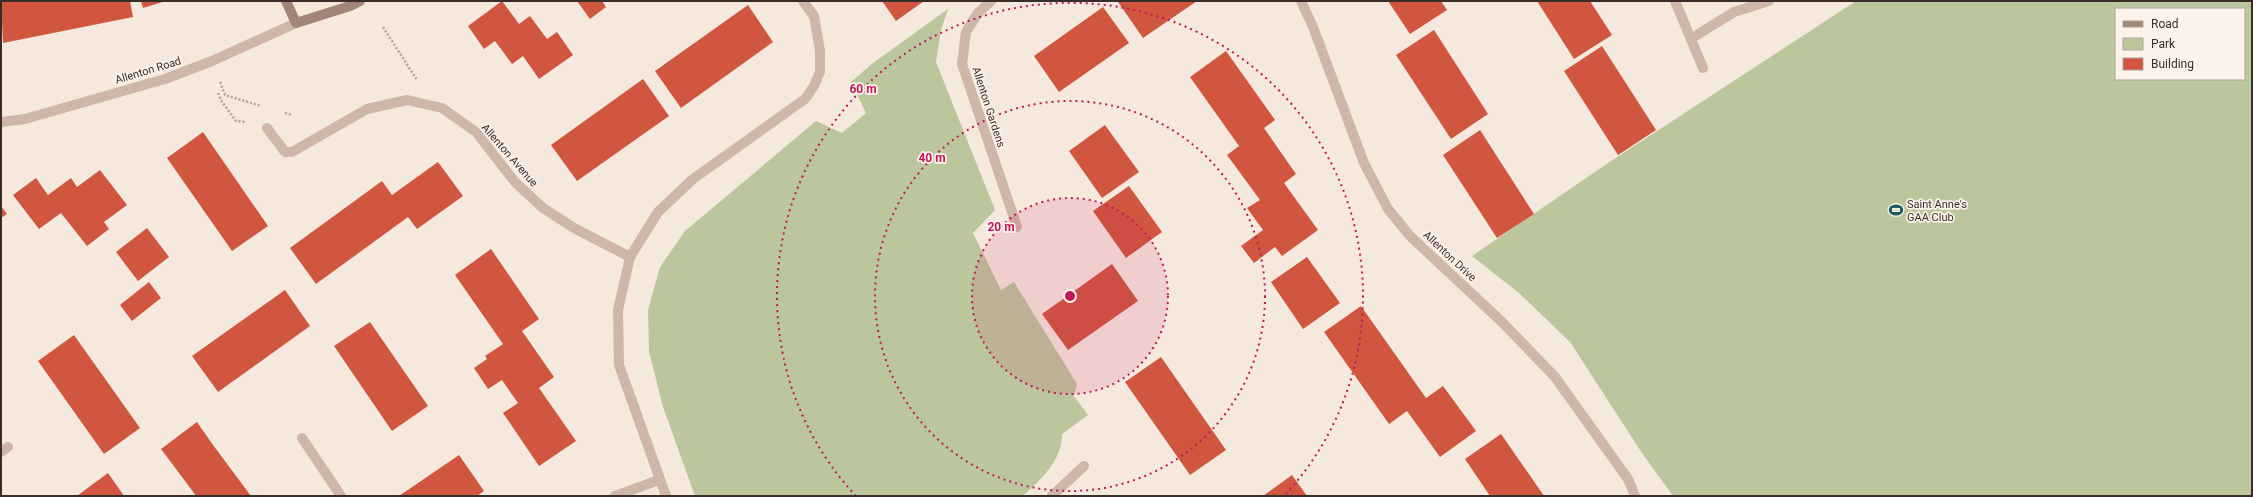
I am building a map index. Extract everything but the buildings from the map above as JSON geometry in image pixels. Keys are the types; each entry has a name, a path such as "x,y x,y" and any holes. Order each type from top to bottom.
{"street":[{"path":"286,1 296,23 350,6 360,1"},
{"path":"666,496 619,365 618,310 630,257 658,212 694,179 805,99 814,86 820,72 820,51 814,16 803,1"},
{"name":"Allenton Gardens","path":"991,1 978,13 966,32 962,64 1017,227"},
{"name":"Allenton Drive","path":"1301,1 1313,27 1364,163 1388,208 1410,236 1502,322 1555,377 1628,480 1635,496"},
{"path":"1675,1 1692,38 1703,68"},
{"path":"1692,38 1734,12 1769,1"},
{"name":"Allenton Road","path":"1,122 24,119 165,79 212,61 296,23"},
{"name":"Allenton Avenue","path":"267,128 285,152 292,152 367,109 407,100 442,108 476,132 515,182 543,208 574,228 630,257"},
{"path":"302,438 341,496"},
{"path":"1052,496 1084,466"},
{"path":"615,496 660,480"}],"path":[{"path":"383,27 418,82"},
{"path":"219,80 225,95 262,106"},
{"path":"218,93 222,102 236,121 260,123 267,128"},
{"path":"284,112 292,115"}],"green space":[{"name":"Saint Anne's GAA Club","path":"1856,1 2252,1 2252,496 1673,496 1642,453 1570,342 1519,293 1472,256 1608,163"},
{"path":"948,9 941,30 936,62 995,210 973,233 1001,290 1014,282 1077,384 1074,396 1088,415 1062,434 1058,453 1049,469 1023,496 695,496 663,407 649,351 648,310 660,267 685,231 816,121 842,133 866,113 851,82 873,63"}],"place":[{"name":"Saint Anne's GAA Club","path":"1896,210"}]}
